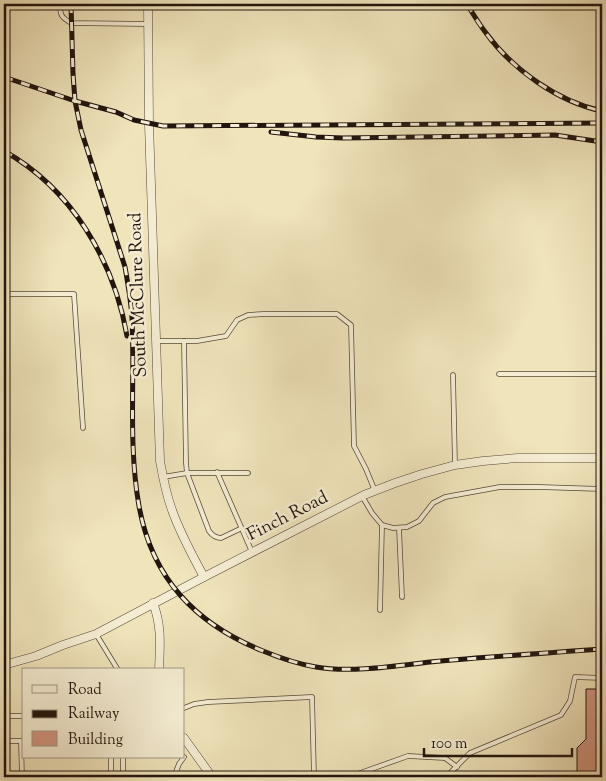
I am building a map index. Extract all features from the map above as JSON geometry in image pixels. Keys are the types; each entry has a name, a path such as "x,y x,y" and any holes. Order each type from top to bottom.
{"street":[{"name":"South McClure Road","path":"148,4 149,124 160,461 172,511 204,577"},
{"name":"Finch Road","path":"4,665 36,656 96,634 362,496 395,482 455,466 483,461 518,458 602,458"},
{"path":"153,603 160,624 159,668"},
{"path":"185,740 212,777"}],"lane":[{"path":"60,4 60,12 63,18 71,23 148,24"},
{"path":"4,294 74,294 83,428"},
{"path":"156,341 197,341 226,336 237,320 248,315 337,314 351,325 354,446 375,491"},
{"path":"184,341 187,473 212,535 221,538 242,528"},
{"path":"454,374 455,466"},
{"path":"499,374 602,374"},
{"path":"217,472 252,552"},
{"path":"163,477 187,473 248,473"},
{"path":"362,496 382,525 399,528 407,527 419,521 433,503 445,497 500,487 602,489"},
{"path":"380,610 382,525"},
{"path":"399,528 402,597"},
{"path":"96,634 117,668"},
{"path":"446,777 470,753 561,715 570,701 575,677 602,678"},
{"path":"185,708 201,702 312,697 314,777"},
{"path":"4,716 22,716"},
{"path":"4,741 21,742 22,777"},
{"path":"185,755 190,747"},
{"path":"349,777 408,756 445,758 457,767"},
{"path":"111,758 112,777"},
{"path":"123,758 123,777"},
{"path":"174,777 183,758"}],"building":[{"path":"586,689 602,689 602,777 577,777 577,748 586,739"}],"railway":[{"path":"71,4 75,101 81,130 125,267 130,299 133,342 134,459 139,506 145,532 154,556 166,577 181,596 198,613 239,640 289,661 329,669 373,668 451,660 602,649"},
{"path":"467,4 497,46 523,71 553,92 585,107 602,111"},
{"path":"4,77 75,101 116,112 134,120 163,126 602,123"},
{"path":"271,132 343,138 555,135 602,142"},
{"path":"4,151 50,185 69,206 86,230 112,281 121,308 127,336"}]}
